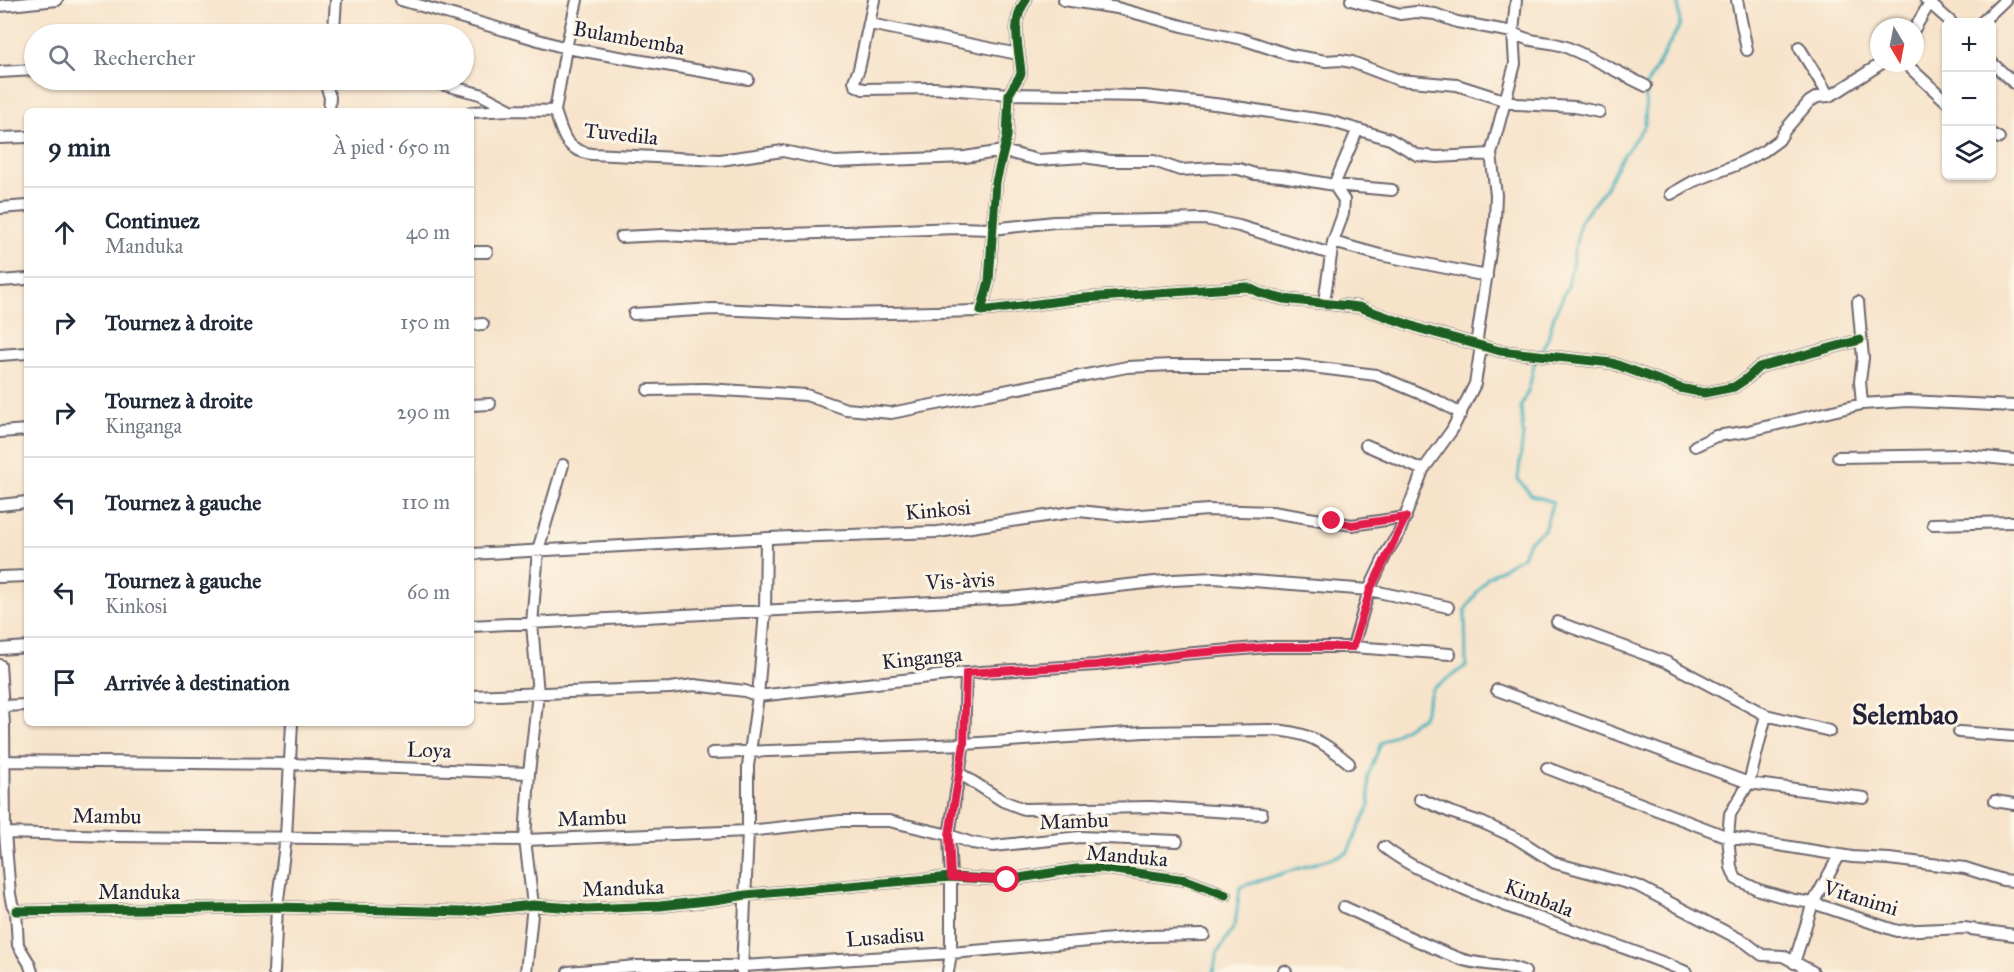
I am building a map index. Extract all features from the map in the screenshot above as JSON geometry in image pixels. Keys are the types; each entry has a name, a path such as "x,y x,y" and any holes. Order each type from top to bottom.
{"street":[{"path":"0,6 57,0"},
{"path":"335,24 336,0"},
{"name":"Bulambemba","path":"400,0 566,48 748,79"},
{"path":"555,111 577,0"},
{"path":"874,0 859,69 854,81 858,88 871,90 934,88 1009,94 1145,96 1223,105 1329,122 1390,139 1417,154 1437,157 1491,154"},
{"path":"981,311 989,281 996,182 1009,119 1009,94 1021,74 1016,39 1017,23 1026,0"},
{"path":"1064,0 1116,8 1233,37 1290,55 1326,61 1352,62 1399,80 1457,85 1505,102 1529,106 1575,107 1599,112"},
{"path":"1351,0 1401,14 1416,12 1435,14 1457,22 1513,32 1520,38 1564,46 1646,86"},
{"path":"1353,647 1370,590 1406,517 1423,470 1442,446 1475,384 1496,195 1491,154 1515,64 1513,32 1516,0"},
{"path":"1737,0 1747,51"},
{"path":"1986,18 2005,0"},
{"path":"1920,18 1928,2 1946,18"},
{"path":"870,24 1018,54"},
{"path":"1799,47 1829,96"},
{"path":"1996,67 2014,83"},
{"path":"0,72 24,71"},
{"path":"1671,194 1694,181 1736,165 1764,150 1779,140 1809,102 1817,97 1829,96 1872,72"},
{"path":"1915,72 1942,96"},
{"path":"328,90 330,97 329,108"},
{"path":"464,90 480,94 511,110"},
{"name":"Tuvedila","path":"474,112 555,111 567,143 580,152 720,160 783,151 835,162 965,157 1003,151"},
{"path":"1334,185 1357,130"},
{"path":"0,138 24,136"},
{"path":"1003,151 1038,160 1084,157 1110,161 1154,161 1180,170 1239,169 1255,174 1334,185 1392,190"},
{"path":"1324,302 1333,242 1343,214 1344,200 1334,185"},
{"path":"0,208 24,206"},
{"path":"621,237 993,229 1054,222 1205,219 1239,225 1331,254"},
{"path":"1333,242 1380,255 1487,276"},
{"path":"474,252 487,252"},
{"path":"0,281 24,279"},
{"path":"634,314 713,309 842,314 981,311 1084,298 1242,286 1283,299 1359,307 1421,330 1500,351 1612,363 1680,388 1704,393 1734,387 1759,368 1860,340"},
{"path":"1858,302 1863,358 1860,381 1862,404"},
{"path":"474,325 483,324"},
{"path":"0,356 24,353"},
{"path":"648,390 706,389 806,395 846,409 891,413 1127,368 1296,365 1376,375 1438,401 1461,414"},
{"path":"1695,446 1716,436 1744,432 1862,404 1908,401 2014,406"},
{"path":"474,405 490,404"},
{"path":"0,432 24,430"},
{"path":"1365,445 1423,470"},
{"path":"1838,457 1965,455 2014,460"},
{"path":"526,972 533,905 525,840 529,773 538,694 532,624 538,550 563,465"},
{"path":"0,505 24,502"},
{"name":"Kinkosi","path":"474,554 766,538 938,532 1079,511 1126,516 1208,510 1272,512 1352,525 1406,517"},
{"path":"1933,524 2014,522"},
{"path":"742,969 749,753 758,696 765,611 766,538"},
{"path":"0,578 24,576"},
{"name":"Vis-àvis","path":"474,626 1010,598 1194,578 1370,590 1448,607"},
{"path":"1557,622 1666,662 1766,715 1830,731"},
{"path":"0,649 24,647"},
{"name":"Kinganga","path":"474,696 670,688 685,684 745,691 758,696 966,673 1096,665 1183,654 1268,647 1353,647 1450,654"},
{"path":"0,665 3,705 2,783 5,895 16,911 18,945 30,963 32,972"},
{"path":"948,972 951,952 949,835 964,744 966,673"},
{"path":"1497,690 1749,783 1864,798"},
{"path":"3,705 24,705"},
{"path":"1728,837 1730,814 1749,783 1766,715"},
{"path":"274,972 277,908 286,837 292,726"},
{"path":"712,753 964,744 1144,732 1284,730 1319,740 1349,763"},
{"path":"1959,732 2014,736"},
{"name":"Loya","path":"3,761 290,764 529,773"},
{"path":"1547,768 1728,837 1839,856 1965,868 2003,880 2014,881"},
{"path":"959,773 1003,801 1024,809 1151,807 1262,814"},
{"path":"1420,799 1516,838 1555,863 1638,886 1745,942 1762,955 1783,956 1813,972"},
{"path":"1995,801 2014,804"},
{"name":"Mambu","path":"5,833 525,840 748,831 841,821 889,821 949,835 972,843 993,846 1080,837 1177,841"},
{"name":"Vitanimi","path":"1728,837 1731,867 1736,879 1759,890 1813,903 1897,931 1964,928 2014,935"},
{"name":"Kimbala","path":"1383,847 1416,868 1483,897 1686,972"},
{"path":"1794,963 1813,903 1839,856"},
{"name":"Manduka","path":"16,911 277,908 463,912 533,905 597,909 660,906 746,895 951,877 1007,880 1076,869 1101,868 1186,880 1226,895"},
{"path":"1344,908 1460,959 1516,968 1525,972"},
{"name":"Lusadisu","path":"568,972 637,966 742,969 1136,937 1204,935"}],"waterway":[{"path":"1213,972 1218,952 1235,925 1240,887 1347,853 1370,805 1368,776 1381,743 1423,717 1432,689 1466,666 1465,610 1487,578 1523,556 1529,541 1544,530 1553,502 1531,495 1518,479 1523,435 1521,405 1529,389 1534,365 1548,338 1554,316 1568,286 1580,222 1605,189 1620,160 1645,125 1646,86 1680,25 1678,0"}],"cycle path":[{"path":"1026,0 1021,9 1017,27 1021,74 1009,94 1007,137 996,182 989,281 981,311 1084,298 1247,287 1283,299 1359,307 1421,329 1500,351 1612,363 1680,388 1704,393 1734,387 1759,367 1860,340"},
{"path":"16,911 277,907 463,912 533,905 587,909 660,906 746,895 951,877 1007,880 1076,869 1101,868 1186,880 1226,895"}],"district":[{"name":"Selembao","path":"1905,714"}],"route":[{"path":"1007,880 951,877 949,835 964,744 966,673 1096,665 1183,654 1268,647 1353,647 1370,590 1406,517 1352,525 1332,521"}]}
